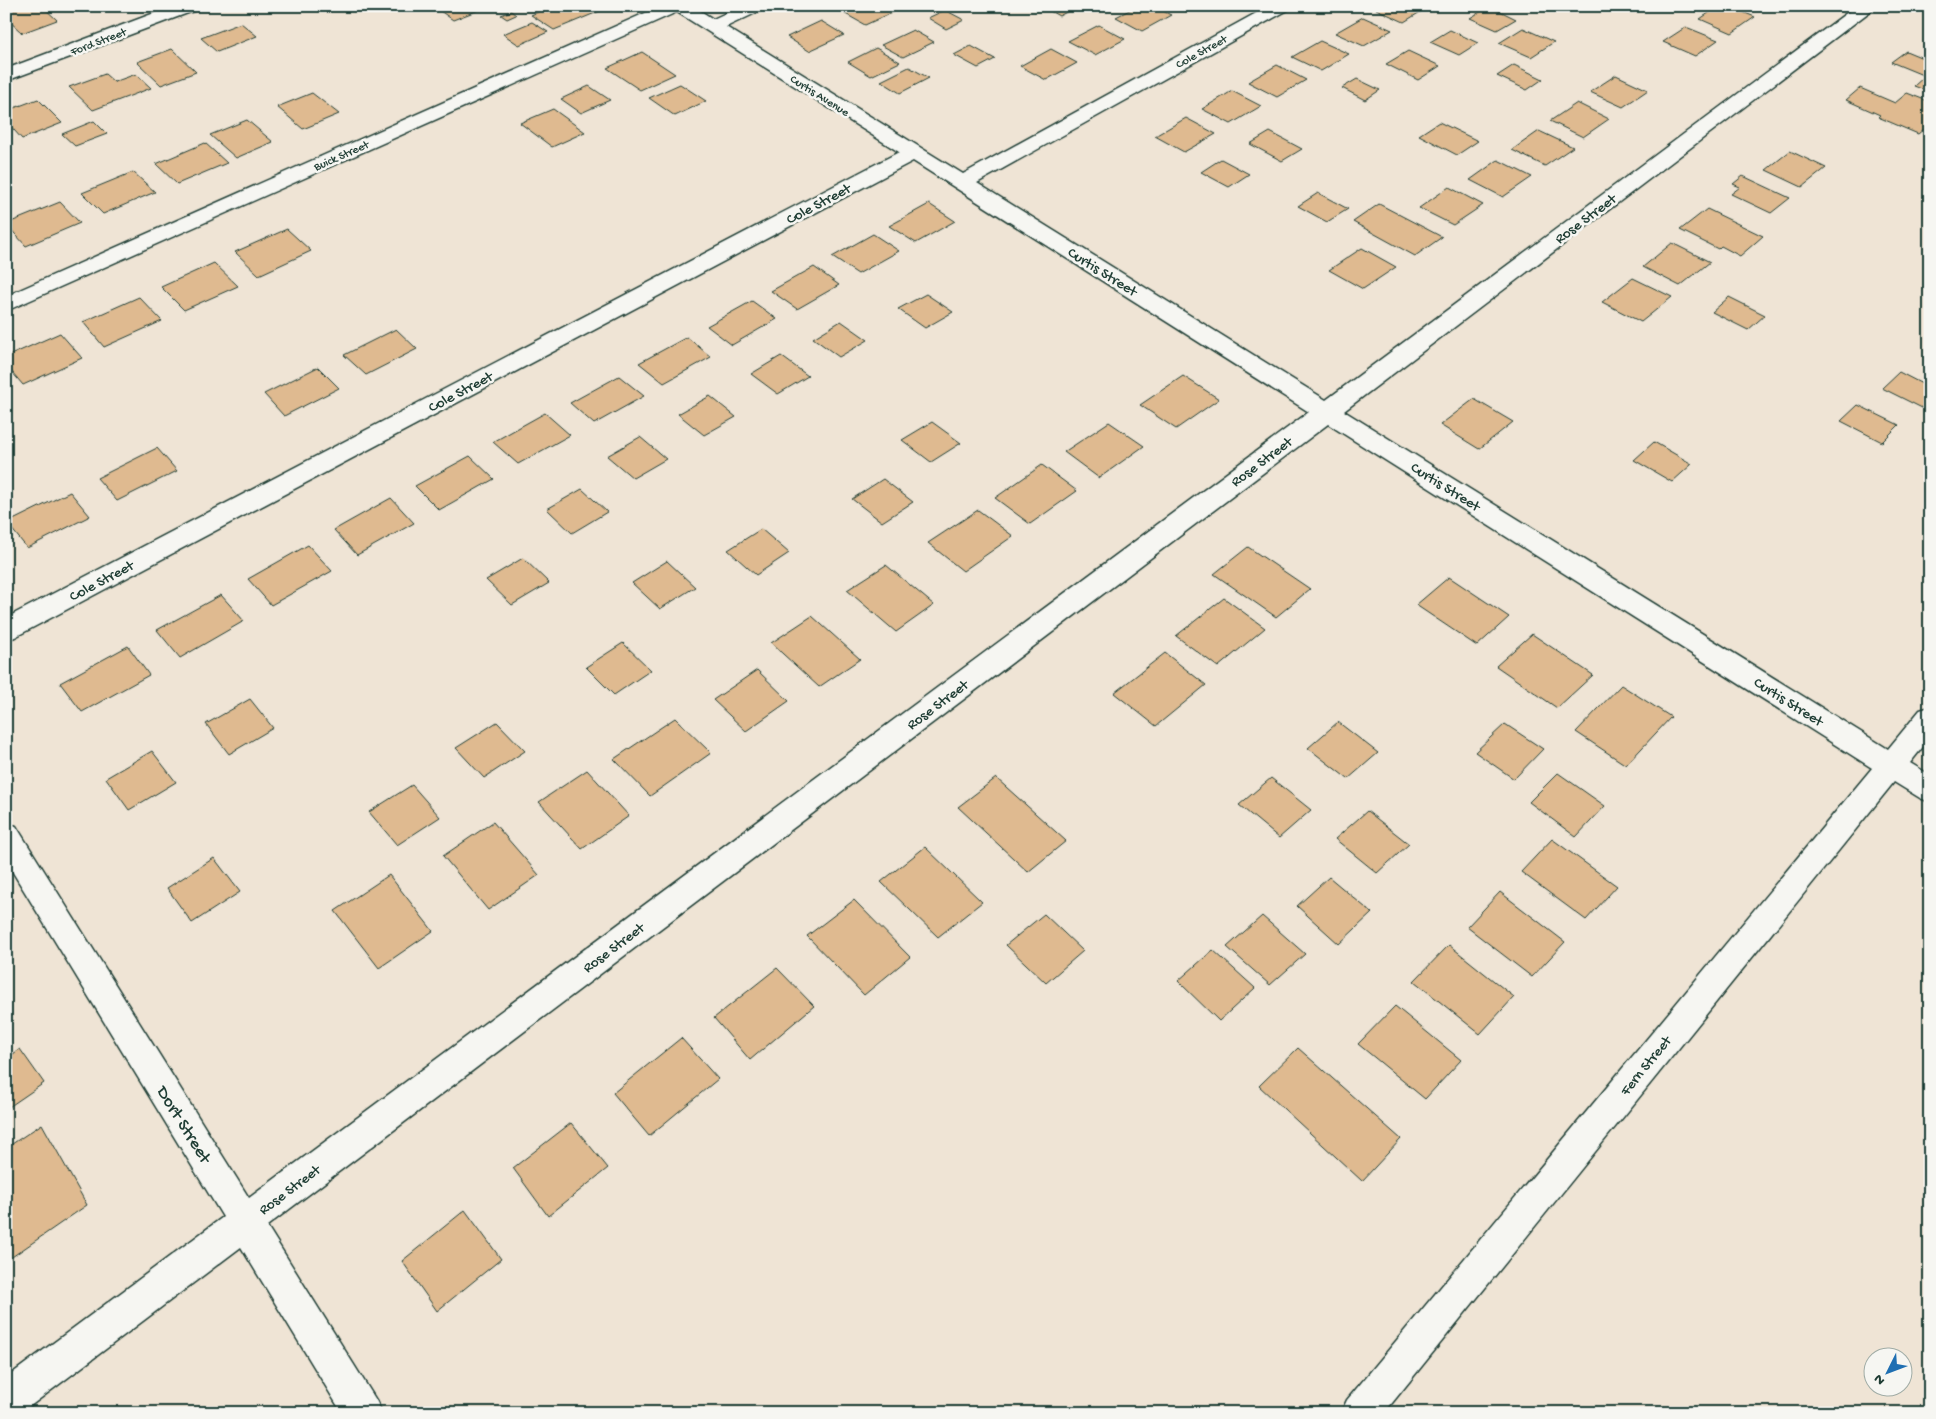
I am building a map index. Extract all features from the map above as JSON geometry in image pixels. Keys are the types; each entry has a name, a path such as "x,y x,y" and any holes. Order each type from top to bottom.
{"street":[{"name":"Ford Street","path":"6,75 190,6"},
{"name":"Curtis Avenue","path":"678,6 962,183"},
{"name":"Buick Street","path":"6,304 678,6"},
{"path":"711,26 756,6"},
{"name":"Cole Street","path":"962,183 1282,6"},
{"name":"Rose Street","path":"6,1401 1868,6"},
{"name":"Cole Street","path":"6,630 913,153"},
{"name":"Curtis Street","path":"962,183 1930,790"},
{"name":"Fern Street","path":"1360,1413 1930,718"},
{"name":"Dort Street","path":"6,835 363,1413"}],"building":[{"path":"17,6 42,6 57,20 22,33 6,18 6,10"},
{"path":"441,6 481,6 484,8 453,20 436,8"},
{"path":"552,6 592,6 600,11 554,30 531,15"},
{"path":"853,6 892,6 898,10 865,25 842,12"},
{"path":"1041,6 1078,6 1059,16"},
{"path":"1137,6 1153,6 1171,15 1142,31 1116,17"},
{"path":"1380,6 1430,6 1404,22 1376,9"},
{"path":"1490,6 1516,19 1497,30 1470,18"},
{"path":"1719,6 1728,6 1755,17 1732,33 1700,19"},
{"path":"945,10 964,20 946,29 928,18"},
{"path":"511,11 516,15 507,19 501,15"},
{"path":"1363,17 1392,30 1364,46 1335,33"},
{"path":"821,21 844,35 809,51 787,37"},
{"path":"532,22 548,32 519,45 503,34"},
{"path":"241,23 257,36 217,52 201,38"},
{"path":"1099,25 1125,39 1095,55 1068,41"},
{"path":"1686,27 1718,40 1695,56 1663,42"},
{"path":"1523,28 1554,42 1531,57 1499,43"},
{"path":"913,30 934,42 903,57 881,45"},
{"path":"1450,30 1478,43 1459,55 1430,42"},
{"path":"1320,41 1349,54 1321,71 1292,57"},
{"path":"971,46 995,59 978,68 954,55"},
{"path":"876,48 900,62 871,76 848,62"},
{"path":"172,49 196,72 161,85 137,62"},
{"path":"1051,49 1077,63 1046,80 1020,66"},
{"path":"1408,51 1440,66 1418,80 1386,64"},
{"path":"1906,51 1930,61 1930,92 1914,86 1925,76 1891,62"},
{"path":"642,52 675,74 640,90 607,68"},
{"path":"1277,65 1306,80 1277,97 1248,82"},
{"path":"1514,65 1543,79 1527,90 1497,76"},
{"path":"909,67 929,78 900,93 881,81"},
{"path":"105,74 114,82 136,74 151,88 93,110 69,87"},
{"path":"1616,75 1648,90 1623,107 1590,92"},
{"path":"1357,79 1380,90 1365,100 1342,88"},
{"path":"680,84 706,101 675,116 649,98"},
{"path":"589,86 610,100 581,113 561,99"},
{"path":"1860,88 1895,103 1907,93 1930,102 1930,124 1918,134 1878,117 1880,115 1846,100"},
{"path":"1232,91 1261,106 1231,124 1202,109"},
{"path":"312,93 339,114 303,129 277,107"},
{"path":"38,99 62,123 22,139 6,121 6,111"},
{"path":"1577,103 1609,119 1583,137 1550,121"},
{"path":"553,109 585,132 552,147 520,123"},
{"path":"1186,118 1216,134 1184,152 1155,136"},
{"path":"247,120 273,142 236,158 210,135"},
{"path":"94,121 107,134 75,146 62,134"},
{"path":"1439,122 1478,141 1457,155 1419,135"},
{"path":"1539,131 1573,147 1545,166 1512,150"},
{"path":"1270,132 1302,149 1282,161 1250,144"},
{"path":"205,143 227,163 177,184 156,164"},
{"path":"1790,151 1826,168 1802,187 1766,170"},
{"path":"1221,159 1249,174 1229,187 1201,172"},
{"path":"1498,160 1532,177 1503,197 1470,180"},
{"path":"133,172 155,192 103,214 82,193"},
{"path":"1743,176 1790,198 1771,213 1731,194 1740,187 1733,184"},
{"path":"1449,187 1483,205 1453,225 1419,208"},
{"path":"1318,193 1348,209 1327,222 1298,206"},
{"path":"60,202 80,223 26,246 6,224"},
{"path":"929,204 955,221 916,243 889,226"},
{"path":"1379,204 1442,237 1415,256 1353,222"},
{"path":"1707,209 1763,236 1740,256 1721,246 1718,249 1680,230"},
{"path":"287,229 311,251 259,275 235,252"},
{"path":"873,234 899,251 858,274 832,257"},
{"path":"1672,243 1710,262 1680,286 1643,267"},
{"path":"1362,248 1396,267 1363,289 1329,270"},
{"path":"214,263 238,286 184,310 161,287"},
{"path":"814,267 839,285 797,309 771,291"},
{"path":"1633,278 1672,297 1641,322 1602,302"},
{"path":"926,294 953,312 925,328 898,309"},
{"path":"139,297 162,321 104,347 83,322"},
{"path":"1729,297 1765,315 1748,330 1712,312"},
{"path":"752,301 777,319 732,345 707,326"},
{"path":"841,321 868,340 839,357 813,338"},
{"path":"396,329 417,349 366,375 344,355"},
{"path":"60,333 82,358 23,385 6,365 6,357"},
{"path":"687,337 711,357 664,383 639,363"},
{"path":"781,356 808,376 778,394 751,374"},
{"path":"318,367 339,388 284,416 264,394"},
{"path":"1899,372 1930,388 1930,401 1922,408 1882,388"},
{"path":"619,376 644,396 594,424 570,403"},
{"path":"1183,376 1219,399 1176,429 1140,405"},
{"path":"710,396 736,417 704,435 678,414"},
{"path":"1474,399 1513,422 1479,449 1440,425"},
{"path":"1858,405 1899,425 1882,442 1841,421"},
{"path":"545,413 570,435 518,464 493,442"},
{"path":"932,422 961,443 931,462 902,440"},
{"path":"1109,422 1144,446 1099,478 1064,452"},
{"path":"640,437 666,459 633,478 607,456"},
{"path":"1654,442 1692,464 1672,482 1634,460"},
{"path":"157,448 177,471 117,501 97,478"},
{"path":"470,456 494,479 439,510 415,486"},
{"path":"1042,465 1077,491 1030,524 995,498"},
{"path":"883,479 913,502 882,522 852,499"},
{"path":"582,489 607,512 572,533 547,509"},
{"path":"70,492 90,516 27,548 7,523"},
{"path":"391,498 414,523 357,555 334,530"},
{"path":"978,510 1013,536 963,571 928,543"},
{"path":"761,529 789,553 756,575 728,550"},
{"path":"308,545 332,571 271,605 248,579"},
{"path":"1248,547 1310,589 1276,617 1214,574"},
{"path":"523,558 549,583 512,605 486,580"},
{"path":"667,561 695,587 660,609 632,583"},
{"path":"886,565 934,605 896,632 847,590"},
{"path":"1449,577 1509,617 1477,646 1416,605"},
{"path":"221,595 244,621 180,658 157,630"},
{"path":"1224,598 1265,628 1218,667 1176,636"},
{"path":"812,616 860,659 819,687 771,643"},
{"path":"1532,634 1593,675 1557,708 1496,666"},
{"path":"623,643 651,670 614,695 586,667"},
{"path":"128,646 149,675 82,712 60,683"},
{"path":"1165,653 1206,685 1156,726 1114,693"},
{"path":"757,670 789,701 746,731 713,700"},
{"path":"1621,685 1671,717 1626,765 1576,732"},
{"path":"250,699 273,728 229,754 206,724"},
{"path":"675,718 711,753 650,796 614,759"},
{"path":"497,722 525,751 484,778 456,748"},
{"path":"1338,722 1378,753 1348,779 1308,748"},
{"path":"1505,724 1543,749 1514,779 1475,752"},
{"path":"152,751 176,782 129,810 106,778"},
{"path":"587,770 629,816 582,849 539,802"},
{"path":"1558,773 1605,806 1576,837 1529,802"},
{"path":"996,778 1066,841 1028,872 958,807"},
{"path":"1271,778 1311,810 1279,838 1239,805"},
{"path":"412,785 440,817 397,845 369,812"},
{"path":"1367,811 1409,844 1377,873 1335,839"},
{"path":"493,822 539,875 488,910 443,856"},
{"path":"1552,839 1617,886 1586,920 1521,872"},
{"path":"925,847 982,902 938,937 881,882"},
{"path":"214,858 240,892 192,923 167,888"},
{"path":"389,875 433,931 379,968 335,911"},
{"path":"1329,877 1372,913 1339,944 1297,906"},
{"path":"1500,892 1565,942 1532,977 1467,927"},
{"path":"854,900 910,957 864,995 807,936"},
{"path":"1044,914 1083,951 1046,983 1006,945"},
{"path":"1262,916 1305,954 1270,985 1227,947"},
{"path":"1449,945 1514,997 1480,1034 1414,981"},
{"path":"1213,950 1255,988 1219,1021 1178,981"},
{"path":"777,968 814,1006 750,1060 714,1018"},
{"path":"1395,1006 1461,1060 1425,1099 1358,1044"},
{"path":"681,1038 718,1079 649,1136 613,1093"},
{"path":"1298,1048 1401,1139 1362,1181 1259,1086"},
{"path":"20,1049 44,1083 6,1109 6,1059"},
{"path":"571,1123 608,1168 548,1216 513,1168"},
{"path":"42,1124 87,1205 9,1259 6,1254 6,1148"},
{"path":"465,1210 501,1259 437,1311 402,1261"}]}
